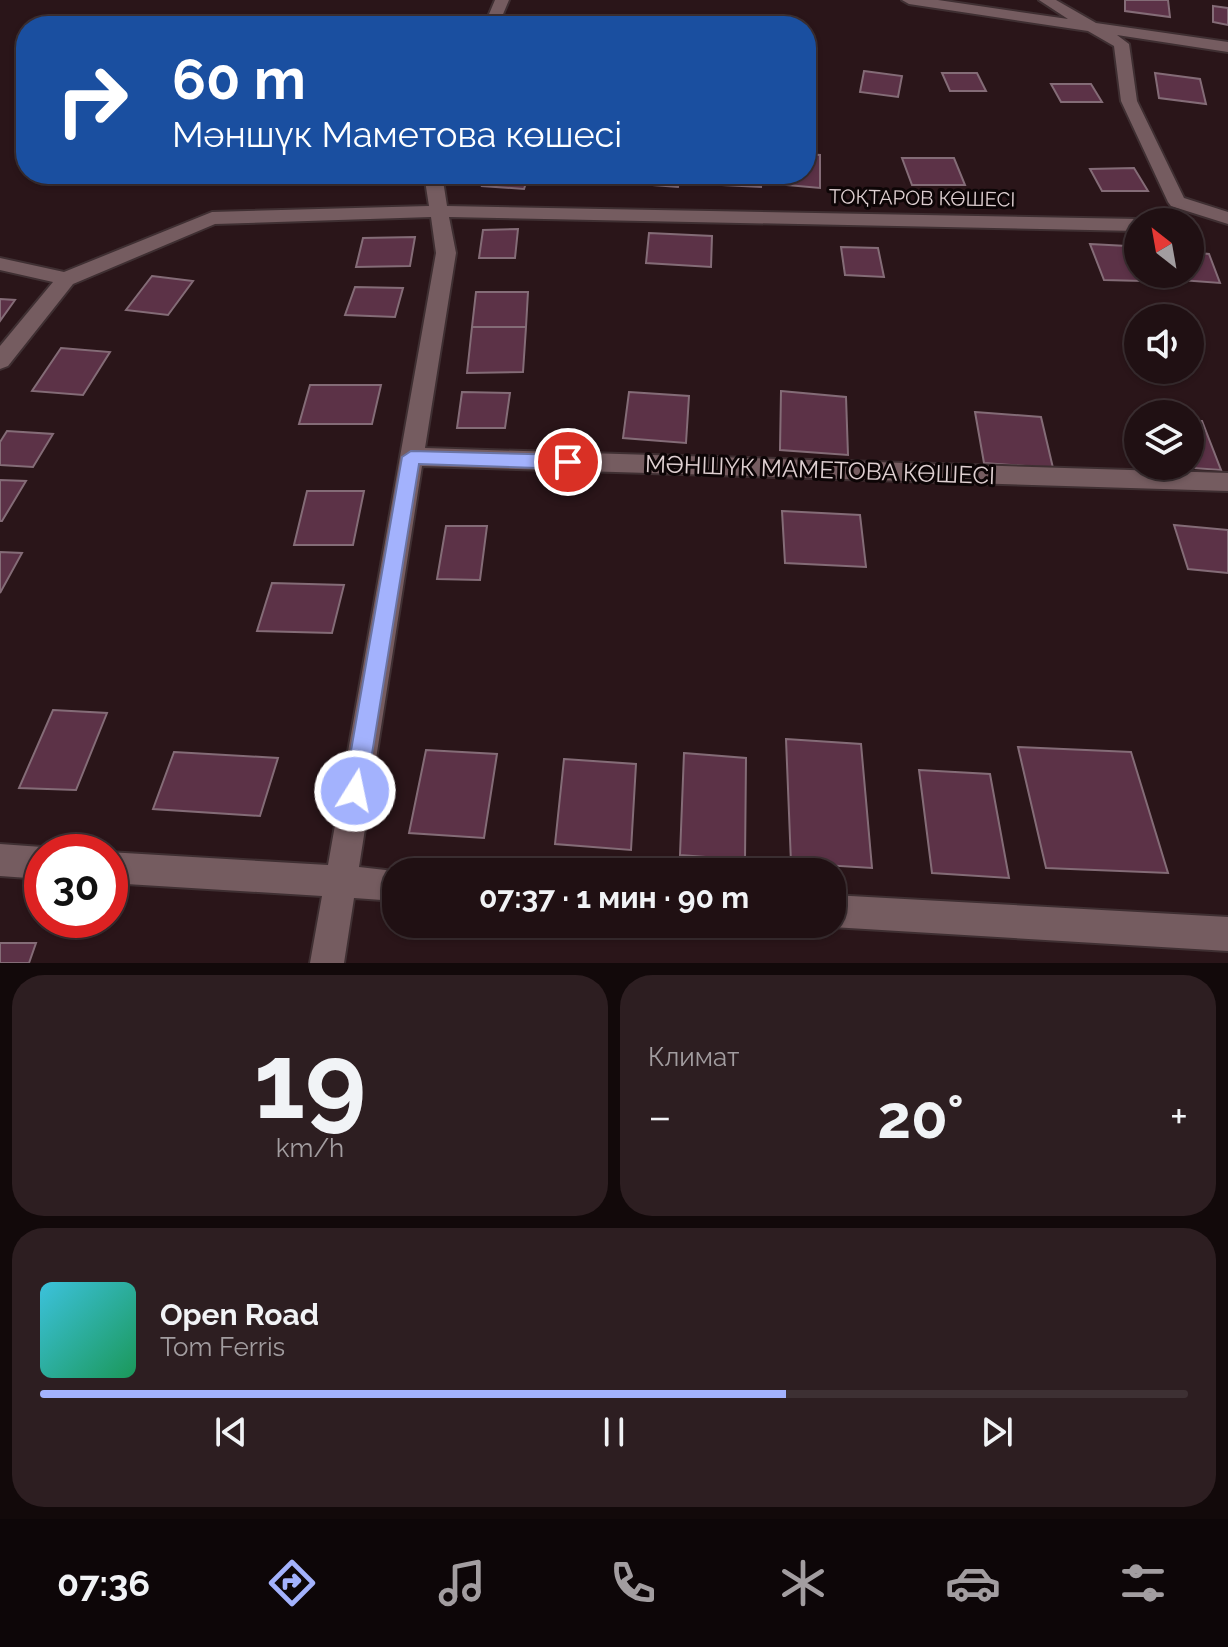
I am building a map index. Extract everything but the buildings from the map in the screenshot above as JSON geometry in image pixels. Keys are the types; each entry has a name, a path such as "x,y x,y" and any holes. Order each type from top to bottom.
{"street":[{"path":"909,0 1228,47"},
{"path":"1046,0 1121,44 1129,101 1177,202 1228,218"},
{"path":"327,963 446,253 435,184"},
{"name":"ТОҚТАРОВ КӨШЕСІ","path":"66,279 212,218 439,211 1124,225"},
{"path":"1204,226 1228,226"},
{"path":"0,264 66,279 0,361"},
{"name":"МӘНШҮК МАМЕТОВА КӨШЕСІ","path":"411,457 1228,482"},
{"path":"0,860 24,862"},
{"path":"128,868 382,884"},
{"path":"846,912 1228,934"}],"route":[{"path":"355,791 411,457 568,462"}]}
